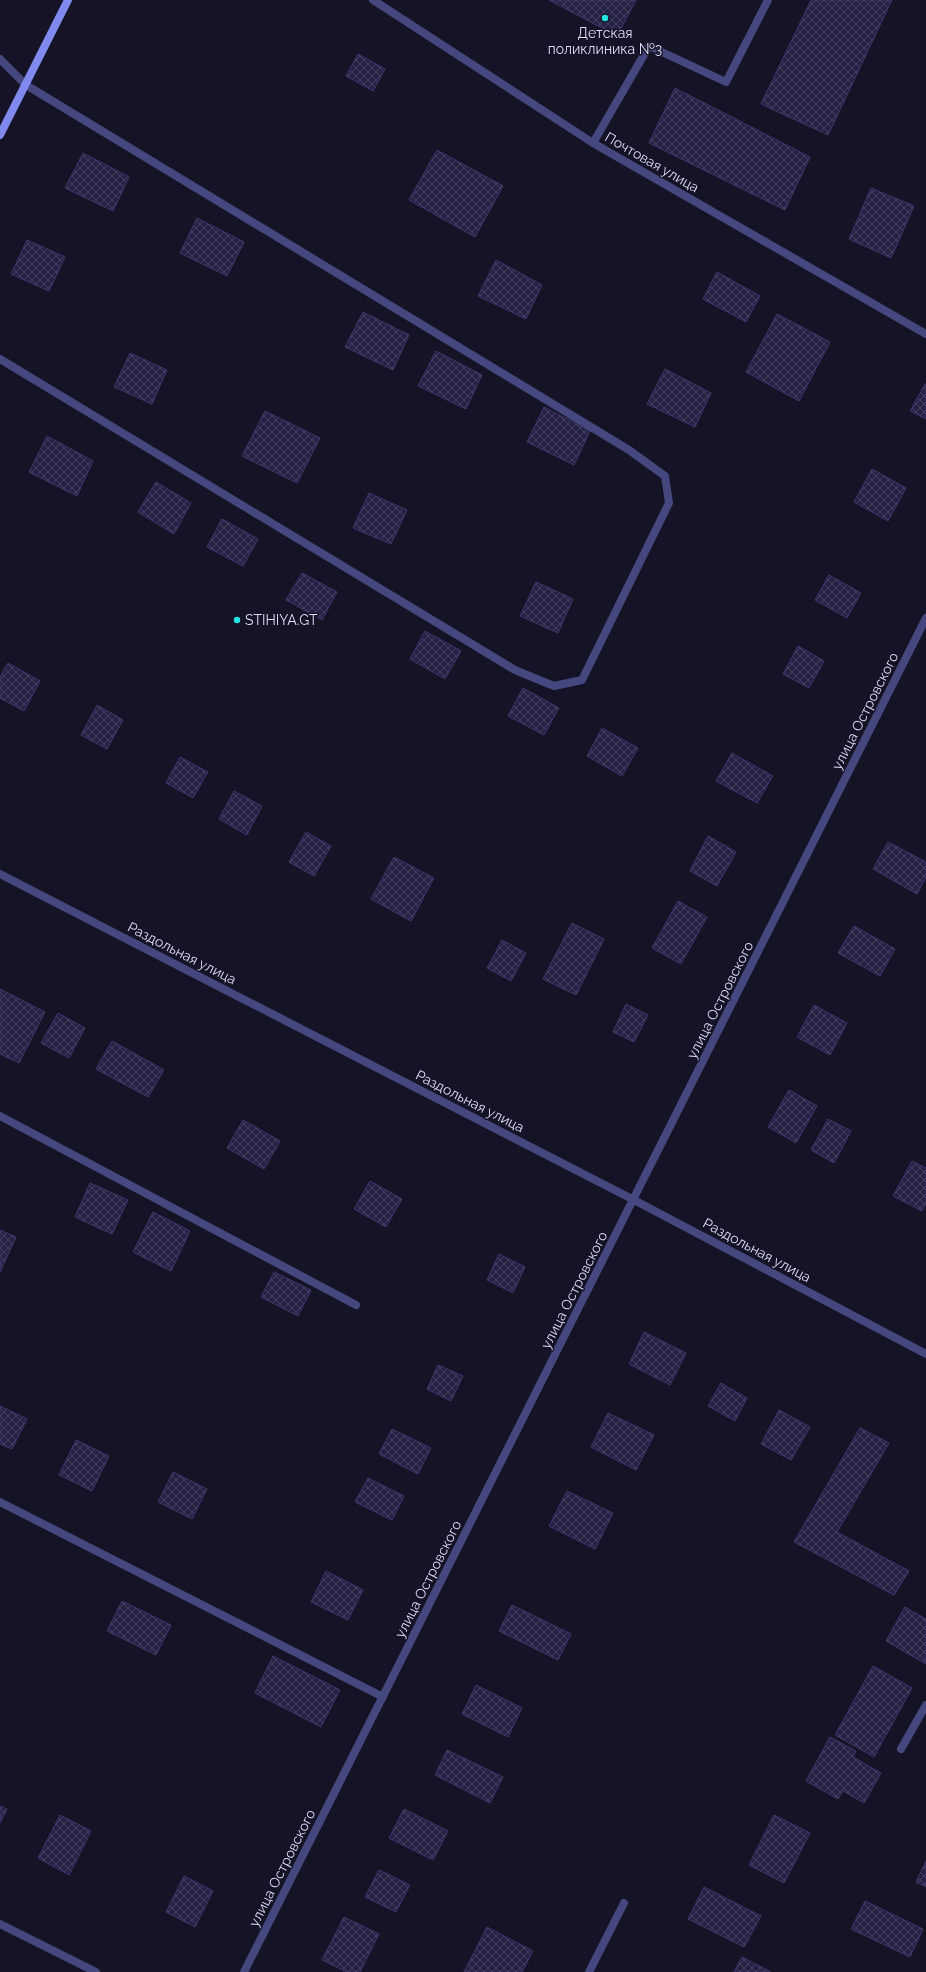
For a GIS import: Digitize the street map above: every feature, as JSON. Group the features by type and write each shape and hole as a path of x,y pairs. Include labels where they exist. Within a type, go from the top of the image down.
{"main road":[{"path":"0,135 68,0"}],"street":[{"name":"Почтовая улица","path":"373,0 593,143 926,334"},
{"path":"593,143 649,46 726,82 768,0"},
{"path":"0,59 26,85 629,450 665,476 669,503 582,680 554,686 515,670 0,359"},
{"name":"улица Островского","path":"244,1972 926,618"},
{"name":"Раздольная улица","path":"0,874 634,1200 926,1354"},
{"path":"0,1116 356,1306"},
{"path":"0,1502 383,1697"},
{"path":"901,1749 926,1705"},
{"path":"589,1972 624,1903"},
{"path":"0,1924 96,1972"}],"building":[{"name":"Детская поликлиника №3","path":"549,0 636,0 617,36"},
{"path":"811,0 892,0 828,135 761,104"},
{"path":"358,54 385,69 373,91 346,76"},
{"path":"675,88 810,157 785,210 649,143"},
{"path":"437,150 503,186 475,237 409,200"},
{"path":"83,153 129,177 113,211 65,188"},
{"path":"871,188 914,206 891,258 849,239"},
{"path":"197,218 244,242 227,276 180,253"},
{"path":"27,240 65,257 49,291 11,274"},
{"path":"496,260 542,285 526,319 478,296"},
{"path":"717,272 760,296 746,322 703,299"},
{"path":"363,312 409,335 393,370 345,347"},
{"path":"777,314 830,342 799,401 746,372"},
{"path":"436,351 482,375 466,409 418,386"},
{"path":"130,353 167,370 152,404 114,387"},
{"path":"665,369 711,393 695,427 647,404"},
{"path":"926,384 926,419 910,411"},
{"path":"544,407 590,431 574,465 527,442"},
{"path":"265,411 320,438 297,483 242,456"},
{"path":"47,436 93,461 77,496 29,472"},
{"path":"872,469 906,488 888,521 854,502"},
{"path":"156,482 191,503 174,534 138,512"},
{"path":"369,493 407,510 391,544 353,528"},
{"path":"222,519 258,539 243,566 207,547"},
{"path":"302,573 337,592 322,620 286,600"},
{"path":"829,575 861,593 847,618 815,600"},
{"path":"536,582 573,599 558,633 520,616"},
{"path":"425,631 461,651 445,679 410,659"},
{"path":"798,646 824,661 809,688 783,674"},
{"path":"8,663 40,681 24,711 0,698 0,677"},
{"path":"523,688 559,708 544,735 508,716"},
{"path":"97,705 123,720 107,749 81,735"},
{"path":"602,728 638,748 622,776 587,756"},
{"path":"732,753 773,776 757,803 716,781"},
{"path":"180,757 208,772 193,798 166,783"},
{"path":"234,791 262,806 247,835 219,819"},
{"path":"306,832 331,846 314,876 289,862"},
{"path":"708,836 736,852 717,886 690,871"},
{"path":"888,842 926,862 926,877 917,894 873,869"},
{"path":"394,857 434,878 411,921 371,899"},
{"path":"678,901 707,917 681,964 652,948"},
{"path":"572,923 604,939 576,995 543,979"},
{"path":"854,926 895,949 880,976 838,953"},
{"path":"502,940 526,953 511,981 487,968"},
{"path":"0,989 45,1012 19,1063 0,1054"},
{"path":"626,1004 648,1015 634,1042 613,1032"},
{"path":"814,1005 847,1023 830,1055 797,1037"},
{"path":"58,1013 85,1028 69,1058 41,1043"},
{"path":"112,1041 164,1070 148,1097 96,1069"},
{"path":"789,1090 817,1106 796,1143 768,1127"},
{"path":"828,1119 851,1131 834,1163 811,1150"},
{"path":"243,1120 280,1141 264,1169 227,1148"},
{"path":"912,1161 926,1168 926,1203 922,1211 893,1196"},
{"path":"370,1181 402,1199 386,1227 354,1209"},
{"path":"90,1183 128,1200 112,1234 75,1217"},
{"path":"153,1212 190,1231 171,1271 133,1252"},
{"path":"0,1230 16,1237 0,1272"},
{"path":"499,1254 525,1267 513,1293 487,1280"},
{"path":"274,1272 311,1290 298,1316 261,1297"},
{"path":"644,1332 686,1353 670,1385 629,1364"},
{"path":"438,1365 463,1376 451,1401 427,1389"},
{"path":"721,1383 747,1398 735,1421 708,1406"},
{"path":"0,1406 27,1419 12,1449 0,1444"},
{"path":"779,1410 810,1427 791,1460 761,1444"},
{"path":"608,1413 654,1435 636,1470 591,1447"},
{"path":"860,1428 889,1443 837,1532 909,1571 894,1595 794,1542"},
{"path":"392,1429 431,1448 418,1474 379,1454"},
{"path":"76,1440 109,1456 92,1491 59,1475"},
{"path":"173,1472 207,1489 192,1519 158,1502"},
{"path":"368,1478 404,1496 392,1520 355,1502"},
{"path":"567,1491 613,1513 595,1549 549,1526"},
{"path":"326,1571 363,1590 348,1620 311,1602"},
{"path":"122,1601 171,1625 156,1655 107,1631"},
{"path":"512,1605 571,1634 558,1660 499,1631"},
{"path":"905,1607 926,1619 926,1664 886,1641"},
{"path":"273,1656 340,1690 321,1727 255,1693"},
{"path":"873,1666 912,1688 874,1757 835,1735"},
{"path":"476,1685 522,1708 508,1737 462,1714"},
{"path":"830,1737 856,1751 853,1757 881,1773 864,1803 843,1791 838,1799 806,1781"},
{"path":"447,1750 503,1777 490,1803 435,1775"},
{"path":"0,1806 7,1809 0,1823"},
{"path":"404,1809 448,1831 433,1860 389,1838"},
{"path":"60,1815 91,1831 69,1875 38,1858"},
{"path":"774,1815 810,1833 784,1883 749,1865"},
{"path":"926,1861 926,1887 916,1882"},
{"path":"379,1870 410,1885 396,1912 365,1897"},
{"path":"184,1876 213,1891 195,1927 166,1912"},
{"path":"704,1887 761,1916 744,1947 688,1919"},
{"path":"865,1901 923,1929 910,1957 851,1929"},
{"path":"344,1917 379,1934 360,1972 347,1972 322,1960"},
{"path":"487,1927 533,1951 522,1972 464,1972"},
{"path":"742,1957 771,1972 734,1972"}],"place":[{"name":"Детская поликлиника №3","path":"605,18"},
{"name":"STIHIYA.GT","path":"237,620"}]}
